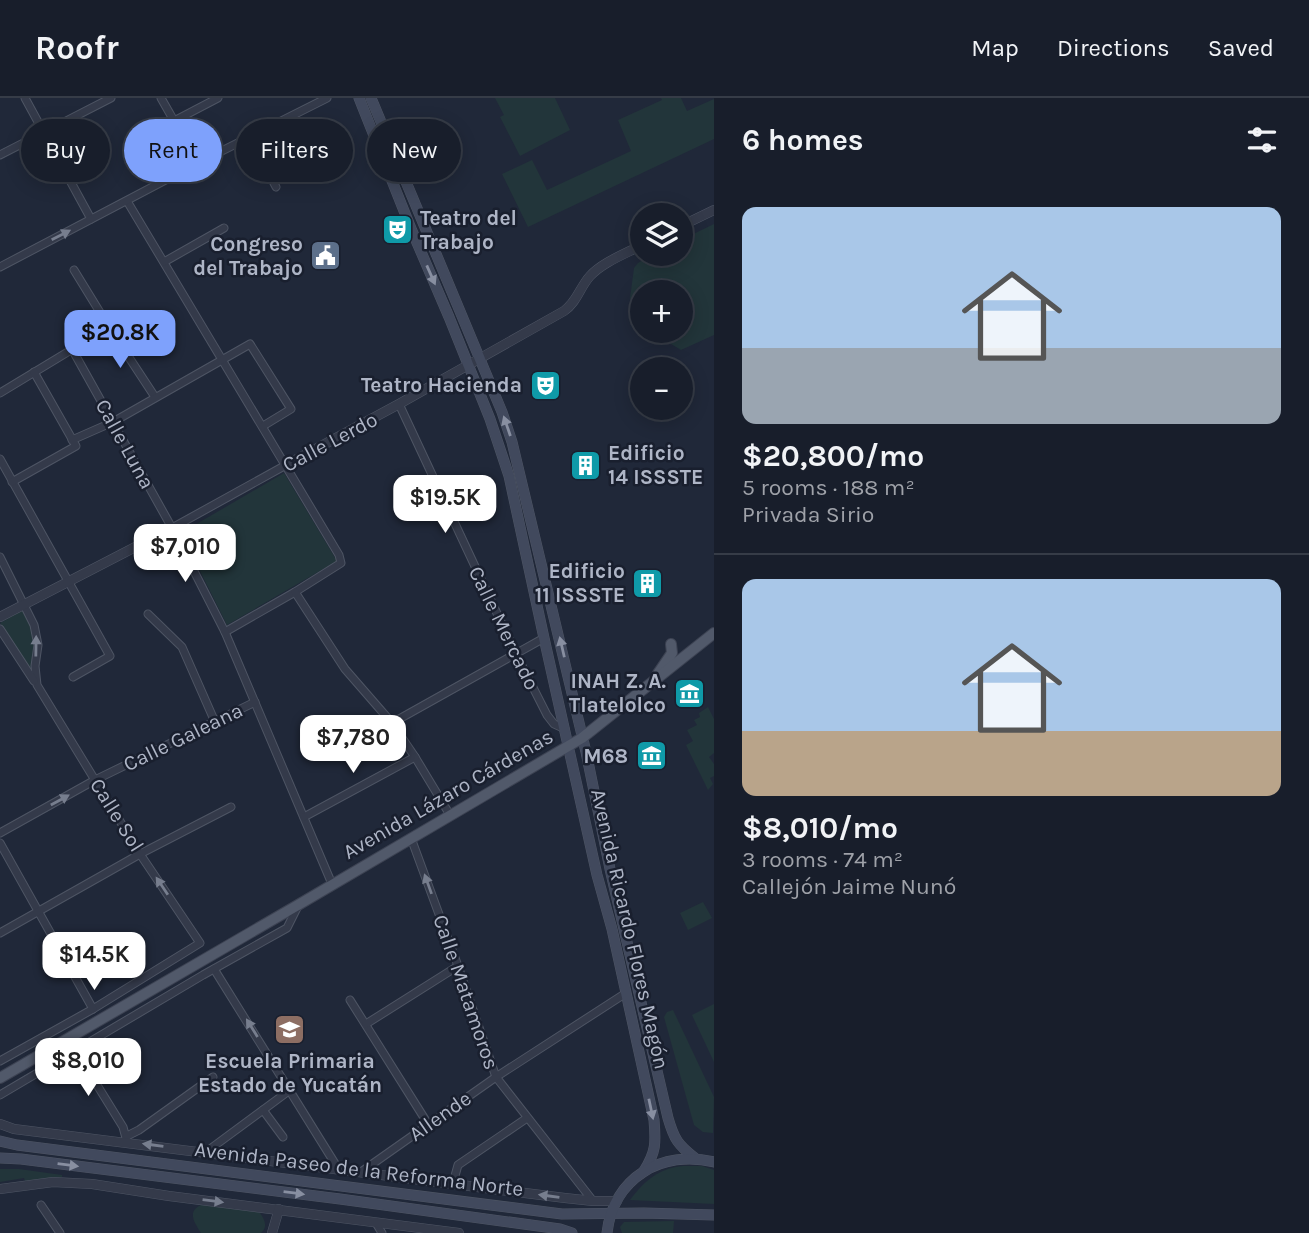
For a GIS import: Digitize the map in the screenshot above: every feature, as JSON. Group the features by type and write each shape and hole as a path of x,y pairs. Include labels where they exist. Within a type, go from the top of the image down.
{"main road":[{"name":"Avenida Ricardo Flores Magón","path":"359,98 469,365 509,476 654,1120 655,1149 644,1171"},
{"name":"Avenida Ricardo Flores Magón","path":"371,98 502,412 518,463 668,1118 672,1133 681,1147 695,1158"},
{"name":"Avenida Lázaro Cárdenas","path":"0,1078 582,738 714,633"},
{"path":"652,683 672,653 671,644"},
{"name":"Avenida Paseo de la Reforma Norte","path":"0,1141 562,1214 714,1215"},
{"name":"Avenida Paseo de la Reforma Norte","path":"0,1158 354,1200 560,1229 572,1233"},
{"path":"607,1233 617,1201 627,1186 644,1171 668,1160 695,1158 714,1162"}],"street":[{"path":"24,98 36,119"},
{"path":"70,119 111,98"},
{"path":"161,98 173,119"},
{"path":"178,119 218,98"},
{"path":"286,119 327,98"},
{"path":"0,155 21,144"},
{"path":"71,182 91,219"},
{"path":"0,267 162,182"},
{"path":"273,182 276,187"},
{"path":"127,201 339,555 341,564 225,632"},
{"path":"693,220 714,210"},
{"path":"164,262 224,228"},
{"name":"Calle Lerdo","path":"0,617 172,528 564,311 576,299 591,275 606,263 630,251"},
{"path":"75,270 155,397"},
{"path":"0,393 109,327"},
{"path":"12,482 74,443 250,344 291,409 262,426"},
{"name":"Calle Luna","path":"72,349 172,528 225,632 332,884"},
{"path":"34,372 74,443"},
{"name":"Calle Mercado","path":"399,404 547,715 554,724 565,730"},
{"path":"0,459 4,475 12,482 110,656 73,677"},
{"path":"0,557 37,635 37,685"},
{"path":"295,592 345,669 392,723 450,815"},
{"path":"148,614 181,647 215,722"},
{"name":"Calle Sol","path":"0,629 140,854 200,943 93,1009"},
{"path":"392,723 544,638"},
{"name":"Calle Galeana","path":"0,833 95,780 255,702"},
{"path":"304,817 415,757"},
{"path":"0,933 140,854 232,807"},
{"name":"Calle Matamoros","path":"411,838 496,1077 593,1201"},
{"path":"0,843 93,1009 0,1061"},
{"name":"Avenida Lázaro Cárdenas","path":"0,1095 287,928 298,905"},
{"path":"366,1024 458,966"},
{"path":"214,969 339,1170"},
{"name":"Allende","path":"361,1172 496,1077 626,993"},
{"path":"350,1000 428,1124"},
{"path":"76,1052 126,1139 213,1077"},
{"path":"206,1152 290,1090"},
{"path":"263,1110 283,1138"},
{"path":"453,1183 458,1165 527,1118"},
{"name":"Avenida Paseo de la Reforma Norte","path":"0,1124 14,1129 126,1139 339,1170 593,1201 617,1201"},
{"path":"0,1189 71,1182 459,1233"},
{"path":"41,1205 60,1233"},
{"path":"272,1233 279,1209"},
{"path":"376,1223 382,1233"}],"green space":[{"path":"495,98 555,98 570,130 520,156 500,117 504,115"},
{"path":"661,98 681,98 687,111 714,99 714,139 528,227 502,174 532,160 547,190 631,151 618,120 662,100"},
{"path":"714,224 714,335 681,350 670,343 693,343 693,280 632,280 636,266 693,266 693,234"},
{"path":"284,473 337,561 227,625 181,533"},
{"path":"25,609 35,638 34,659 30,671 0,623"},
{"path":"708,707 714,719 714,753 709,757 714,764 714,776 710,778 713,784 708,790 686,745 693,741 687,730 697,725 694,720"},
{"path":"703,902 712,918 688,930 680,913"},
{"path":"714,1004 714,1062 692,1015"},
{"path":"673,1010 714,1097 713,1133 703,1132 694,1125 664,1017 667,1012"},
{"path":"702,1166 714,1170 714,1204 630,1200 653,1177 667,1169"},
{"path":"0,1169 19,1169 62,1177 0,1182"},
{"path":"203,1204 255,1211 263,1218 264,1228 261,1233 201,1233 193,1213"},
{"path":"674,1221 673,1233 622,1233 620,1227 624,1222"}],"place":[{"name":"Teatro del Trabajo","path":"397,230"},
{"name":"Congreso del Trabajo","path":"326,256"},
{"name":"Teatro Hacienda","path":"545,385"},
{"name":"Edificio 14 ISSSTE","path":"585,465"},
{"name":"Edificio 11 ISSSTE","path":"648,583"},
{"name":"INAH Z. A. Tlatelolco","path":"689,693"},
{"name":"M68","path":"651,756"},
{"name":"Escuela Primaria Estado de Yucatán","path":"290,1029"}]}
